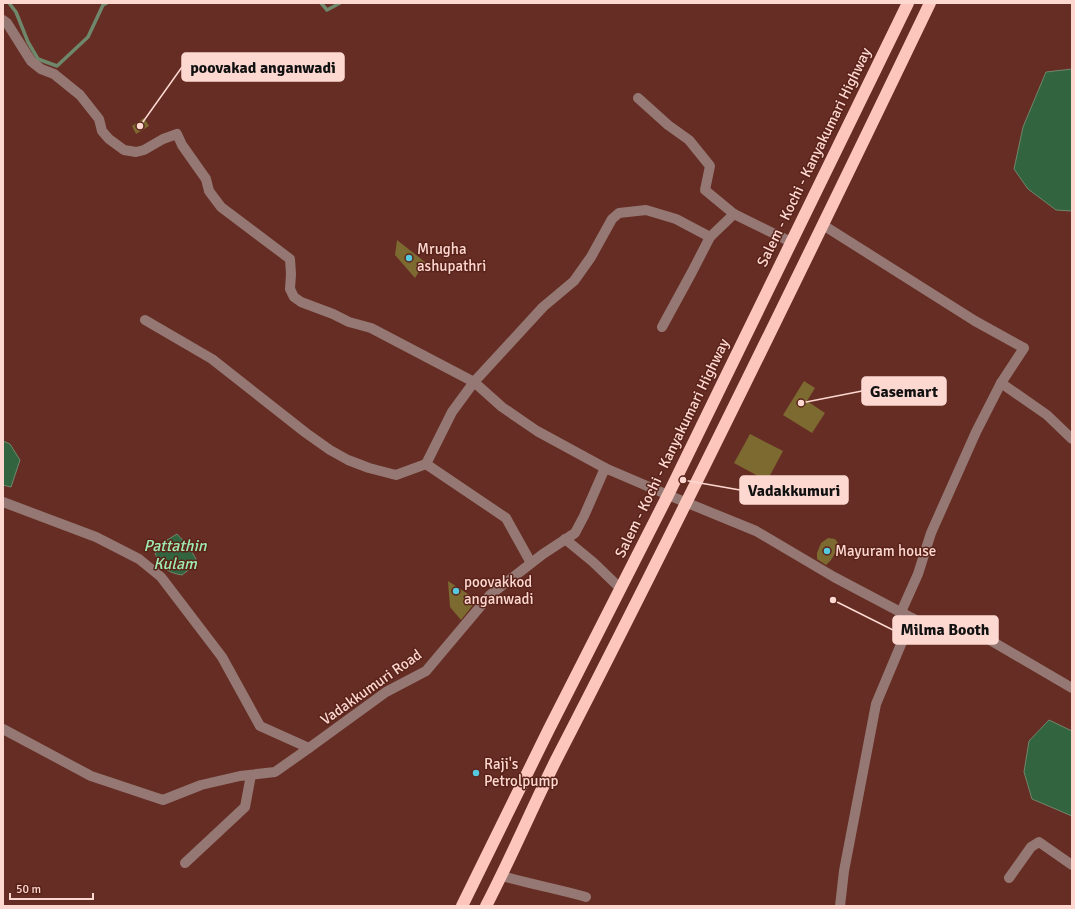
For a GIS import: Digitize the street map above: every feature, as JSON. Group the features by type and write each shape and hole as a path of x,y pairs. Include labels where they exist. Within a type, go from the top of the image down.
{"highway":[{"name":"Salem - Kochi - Kanyakumari Highway","path":"462,906 668,495 908,3"},
{"path":"486,906 502,876 552,770 687,502 930,3"}],"street":[{"path":"3,20 7,23 30,61 41,69 54,74 80,95 99,119 102,131 108,139 124,150 136,152 144,150 163,139 177,134 182,145 206,179 209,191 221,207 290,259 290,289 294,297 301,302 350,322 370,328 474,382 502,407 537,431 605,468 756,530 834,577 942,634 983,636 1072,688"},
{"path":"638,98 668,125 689,140 710,166 705,190 734,214 791,242"},
{"path":"145,320 212,359 330,450 348,460 369,468 396,475 426,464 452,412 474,382 543,307 574,281 591,257 612,219 619,213 646,210 676,219 710,237"},
{"path":"662,327 710,237 734,214"},
{"path":"823,225 975,320 1024,348 1001,382 976,432 931,533 918,574 901,612"},
{"path":"1001,382 1047,415 1072,439"},
{"path":"426,464 506,518 531,563"},
{"name":"Vadakkumuri Road","path":"3,729 91,776 163,800 201,785 274,772 386,692 426,671 490,595 531,563 575,533 605,468"},
{"path":"3,502 96,537 138,559 161,577 222,657 260,726 309,748"},
{"path":"565,539 593,562 621,589"},
{"path":"840,906 844,871 876,704 912,618"},
{"path":"185,863 245,808 251,775"},
{"path":"1009,878 1031,847 1039,842 1072,865"},
{"path":"502,876 542,887 551,887 586,897"}],"water":[{"path":"1072,69 1072,211 1056,210 1028,189 1014,169 1023,127 1046,72"},
{"path":"3,441 10,444 20,460 11,487 3,485"},
{"name":"Pattathin Kulam","path":"177,534 189,547 196,559 191,568 182,575 168,571 155,554 162,543"},
{"path":"1049,720 1072,731 1072,816 1032,799 1024,772 1029,741"}],"building":[{"path":"144,118 149,126 136,134 132,126"},
{"name":"Mrugha ashupathri","path":"397,240 425,262 415,278 395,255"},
{"path":"804,381 815,388 807,401 825,413 812,433 783,415"},
{"path":"750,434 783,451 767,481 734,463"},
{"name":"Mayuram house","path":"828,538 835,539 838,543 837,550 826,565 817,559 817,553 821,543"},
{"name":"poovakkod anganwadi","path":"448,581 477,600 461,620 450,607"}],"waterway":[{"path":"9,3 16,12 28,42 38,59 57,66 88,37 103,5 107,3"},
{"path":"321,3 327,10 340,3"}],"place":[{"name":"poovakad anganwadi","path":"140,126"},
{"name":"Mrugha ashupathri","path":"409,258"},
{"name":"Gasemart","path":"801,403"},
{"name":"Vadakkumuri","path":"683,480"},
{"name":"Mayuram house","path":"827,551"},
{"name":"poovakkod anganwadi","path":"456,591"},
{"name":"Milma Booth","path":"833,600"},
{"name":"Raji's Petrolpump","path":"476,773"}]}
